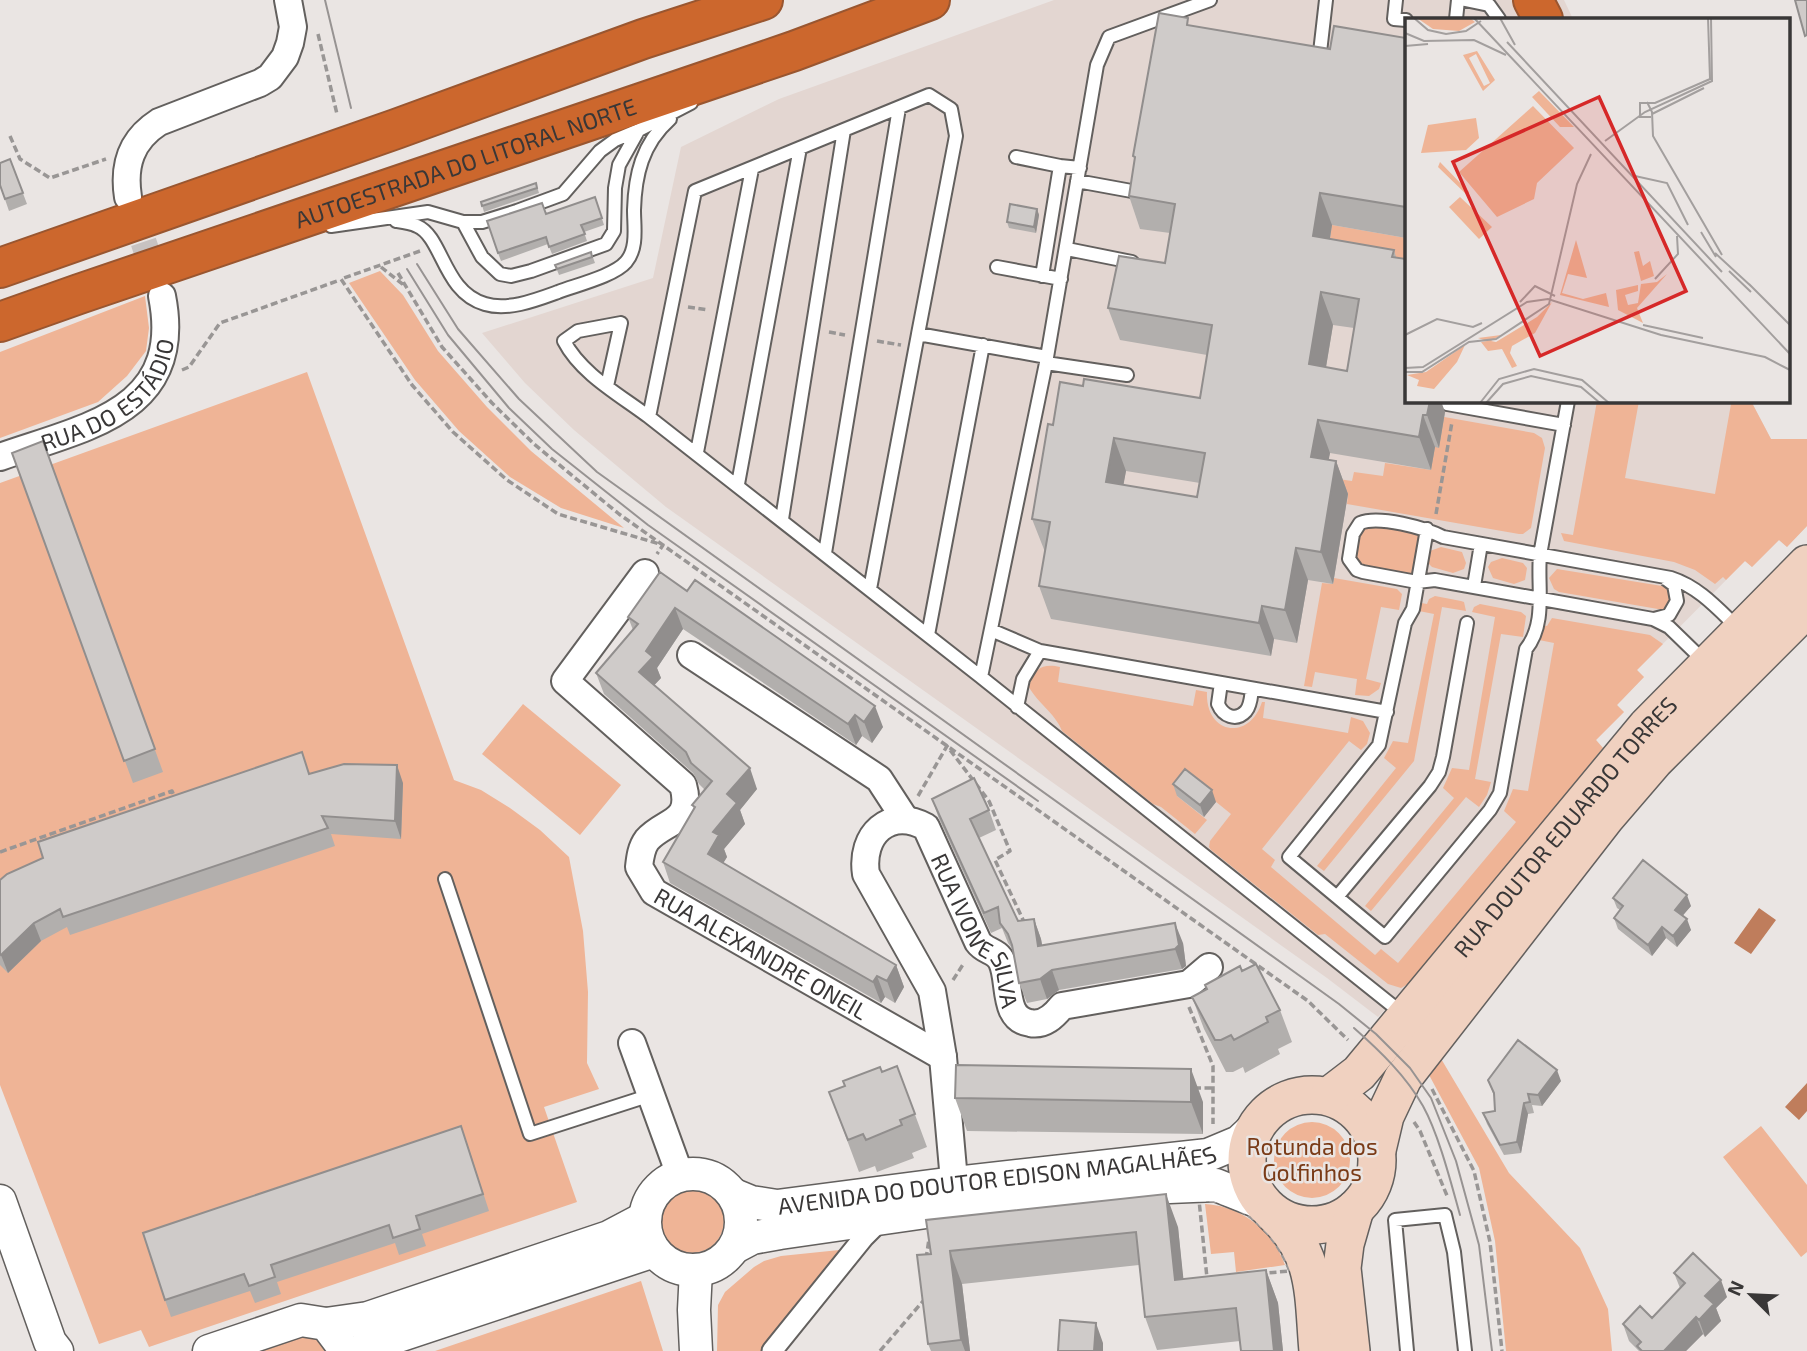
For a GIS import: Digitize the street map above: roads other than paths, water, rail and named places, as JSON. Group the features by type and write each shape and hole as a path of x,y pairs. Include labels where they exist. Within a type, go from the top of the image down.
{"highway":[{"path":"643,39 727,0"},
{"path":"0,268 384,134 643,39 763,0"},
{"name":"AUTOESTRADA DO LITORAL NORTE","path":"0,322 794,51 930,0"},
{"path":"1533,0 1542,18"}],"main road":[{"name":"RUA DOUTOR EDUARDO TORRES","path":"1329,1096 1359,1073 1647,726 1807,564"},
{"name":"RUA DOUTOR EDUARDO TORRES","path":"1377,1150 1385,1116 1403,1078 1606,817 1655,760 1807,608"},
{"name":"AVENIDA DO DOUTOR EDISON MAGALHÃES","path":"1329,1096 1307,1094 1286,1099 1268,1109 1254,1128 1247,1146 1246,1167 1251,1186 1268,1208 1293,1223 1315,1226 1337,1221 1355,1209"},
{"path":"1329,1096 1346,1103 1361,1116 1371,1131 1377,1150 1377,1171 1369,1192 1355,1209 1345,1244 1342,1268 1351,1351"},
{"path":"1268,1208 1290,1228 1311,1270 1318,1351"}],"street":[{"path":"128,197 126,168 132,151 146,130 159,122 260,83 277,70 290,43 293,27 288,0"},
{"name":"RUA DO ESTÁDIO","path":"0,457 108,418 131,402 151,381 165,351 166,323 162,296"},
{"name":"RUA ALEXANDRE ONEIL","path":"645,573 565,681 683,785 686,802 684,811 644,843 639,867 649,884 654,892 943,1057"},
{"path":"691,655 879,779 905,819 891,821 880,828 872,839 864,863 866,874 932,991 943,1057 955,1196"},
{"name":"RUA IVONE SILVA","path":"905,819 926,827 978,942 982,947 996,952 1003,962 1010,1007 1022,1021 1031,1024 1043,1023 1054,1016 1062,1006 1189,984 1209,967"},
{"path":"632,1043 680,1175 665,1182 648,1205 645,1218 647,1235 654,1251 668,1263 682,1269 696,1270 696,1351"},
{"name":"AVENIDA DO DOUTOR EDISON MAGALHÃES","path":"696,1270 712,1266 725,1258 735,1247 762,1237 889,1218 955,1196 1208,1155 1239,1142 1254,1128"},
{"name":"AVENIDA DO DOUTOR EDISON MAGALHÃES","path":"680,1175 697,1173 711,1176 723,1183 734,1195 751,1202 777,1206 1197,1184 1228,1188 1268,1208"},
{"path":"734,1195 742,1221 735,1247"},
{"path":"0,1201 50,1342 57,1351"},
{"path":"209,1351 302,1320 333,1337 346,1323 381,1314 609,1237 645,1218"},
{"name":"AVENIDA DO DOUTOR EDISON MAGALHÃES","path":"772,1351 864,1237 889,1218"},
{"path":"361,1351 654,1251"},
{"path":"0,1264 30,1351"}],"lane":[{"path":"981,677 1047,360 1097,65 1109,37 1210,0"},
{"path":"1319,61 1326,0"},
{"path":"1396,0 1394,19 1405,20"},
{"path":"1456,18 1458,0"},
{"path":"1465,0 1489,5 1498,18"},
{"path":"318,229 428,212 463,222 482,222 563,194 600,151 615,140 794,51"},
{"path":"649,416 695,191 929,95 951,109 956,136 870,589"},
{"path":"389,219 418,226 426,233 463,292 486,304 516,305 554,294 617,270 627,261 634,247 636,183 640,162 655,135 682,108"},
{"path":"825,553 899,108"},
{"path":"463,222 482,257 500,274 511,276 606,244 614,231 615,188 619,165 639,130"},
{"path":"782,519 844,130"},
{"path":"738,484 800,148"},
{"path":"1016,158 1060,166 1078,175 1137,192"},
{"path":"1042,276 1060,166"},
{"path":"697,452 752,169"},
{"path":"192,256 294,234"},
{"path":"1067,248 1140,264"},
{"path":"997,268 1061,279"},
{"path":"607,386 621,323 578,331 564,341 572,357 607,386 738,484 1404,1016"},
{"path":"918,334 1127,375"},
{"path":"928,635 983,345"},
{"path":"1427,529 1413,609 1405,623 1387,712 1376,751 1289,857 1385,937 1494,805 1501,787 1525,649 1534,639 1541,599 1538,576 1540,555 1568,402"},
{"path":"1452,403 1564,425"},
{"path":"1707,664 1669,627 1653,619 1474,586 1435,580 1417,582 1357,570 1349,559 1355,527 1366,520 1427,529 1443,537 1680,581 1695,589 1739,630"},
{"path":"1474,586 1481,544"},
{"path":"1653,619 1669,615 1677,601 1674,585 1661,576"},
{"path":"1337,897 1430,786 1438,772 1467,623"},
{"path":"991,630 1040,651 1387,712"},
{"path":"1017,707 1023,679 1040,651"},
{"path":"1221,683 1218,704 1225,714 1231,717 1237,717 1247,709 1252,689"},
{"path":"445,879 530,1134 651,1095"},
{"path":"1407,1351 1395,1220 1446,1215 1454,1252 1465,1351"}],"tunnel":[{"path":"131,205 158,285"}],"tram line":[{"path":"325,0 351,108"},
{"path":"417,264 458,329 519,399 597,472 1339,1004 1376,1034 1410,1068 1431,1098 1456,1161 1479,1245 1492,1351"},
{"path":"407,269 448,335 509,408 552,449 648,525 1038,801"},
{"path":"1354,1028 1392,1064 1423,1106 1449,1174 1460,1215"}],"park label":[{"name":"Rotunda dos Golfinhos","path":"1312,1159"}]}
